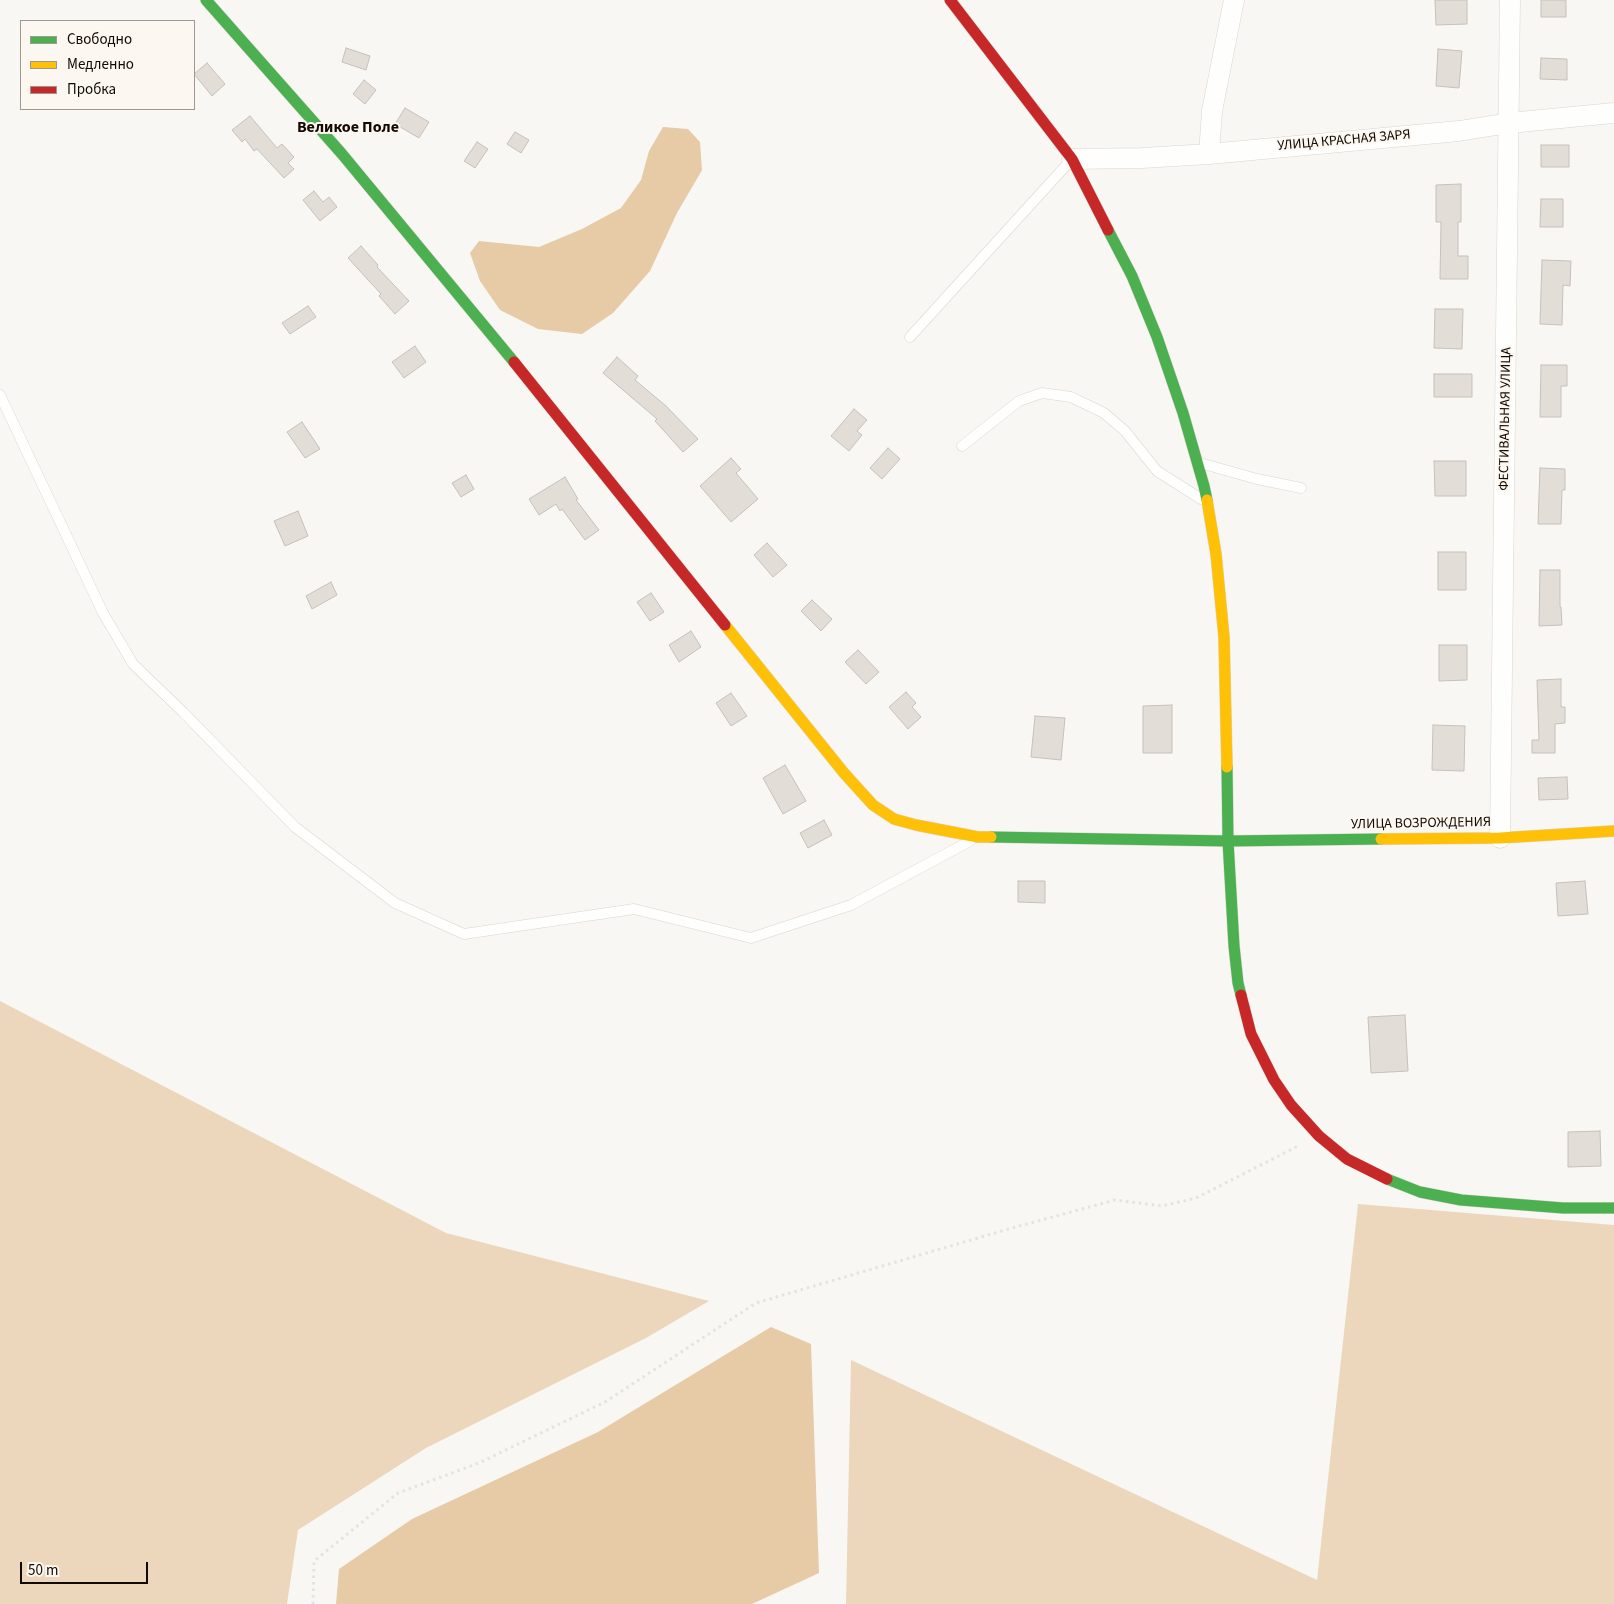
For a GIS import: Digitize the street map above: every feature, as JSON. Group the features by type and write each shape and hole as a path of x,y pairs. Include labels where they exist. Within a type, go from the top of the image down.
{"street":[{"name":"УЛИЦА ВОЗРОЖДЕНИЯ","path":"206,0 342,154 480,318 844,773 873,804 894,818 916,825 978,837 1228,841 1500,838 1614,830"},
{"path":"950,0 1072,159 1136,285 1157,337 1197,462 1207,503 1216,554 1224,637 1228,841 1238,983 1251,1034 1274,1080 1291,1105 1318,1136 1347,1159 1381,1178 1420,1192 1461,1200 1563,1208 1614,1208"},
{"path":"1209,154 1212,111 1234,0"},
{"name":"ФЕСТИВАЛЬНАЯ УЛИЦА","path":"1500,838 1510,0"},
{"name":"УЛИЦА КРАСНАЯ ЗАРЯ","path":"1072,159 1142,158 1209,154 1459,131 1509,123 1614,113"}],"lane":[{"path":"910,337 1072,159"},
{"path":"962,446 1019,400 1042,393 1071,397 1104,412 1125,431 1157,471 1207,503"},
{"path":"0,395 103,613 133,664 183,712 295,827 394,903 464,934 634,908 751,938 851,905 978,837"},
{"path":"1197,462 1257,479 1301,488"}],"path":[{"path":"313,1604 314,1561 398,1493 479,1463 605,1402 756,1303 1114,1200 1162,1206 1196,1198 1318,1136"}],"shaded area":[{"path":"663,127 688,129 700,142 702,170 677,213 650,271 613,313 582,334 538,329 500,310 480,281 470,253 479,241 539,247 582,229 621,208 641,180 649,151"},
{"path":"0,1001 446,1233 709,1301 646,1338 426,1448 298,1530 287,1604 0,1604"},
{"path":"1358,1204 1614,1225 1614,1604 846,1604 851,1360 1317,1580"},
{"path":"771,1327 811,1344 819,1573 752,1604 336,1604 339,1569 412,1519 598,1432"}],"building":[{"path":"1435,0 1467,0 1467,24 1436,25"},
{"path":"1541,0 1566,0 1566,17 1541,17"},
{"path":"346,48 370,56 366,70 342,62"},
{"path":"1438,49 1462,51 1459,88 1436,86"},
{"path":"1541,58 1567,59 1567,80 1540,79"},
{"path":"207,63 225,84 212,96 195,73"},
{"path":"364,80 376,90 365,104 353,94"},
{"path":"405,108 429,122 419,138 395,124"},
{"path":"250,116 277,148 282,144 294,157 288,163 294,169 284,178 257,149 254,151 245,139 242,142 232,130"},
{"path":"515,132 529,140 521,153 507,144"},
{"path":"477,142 488,149 475,168 464,161"},
{"path":"1541,145 1569,145 1569,167 1541,167"},
{"path":"1461,184 1461,222 1458,222 1458,256 1468,256 1468,279 1440,279 1441,222 1436,222 1436,185"},
{"path":"314,191 323,202 329,197 337,207 320,221 303,200"},
{"path":"1541,199 1563,199 1563,227 1540,227"},
{"path":"361,246 378,265 377,267 409,301 395,314 379,296 381,294 348,258"},
{"path":"1542,260 1571,261 1570,286 1563,285 1562,325 1540,324"},
{"path":"308,306 316,317 290,334 282,323"},
{"path":"1435,309 1463,309 1462,349 1434,348"},
{"path":"415,346 426,362 404,378 392,362"},
{"path":"617,357 638,376 635,380 666,406 698,439 683,452 655,421 657,419 603,373"},
{"path":"1541,365 1567,365 1567,386 1561,386 1561,417 1540,417"},
{"path":"1434,374 1472,374 1472,397 1434,397"},
{"path":"854,409 867,420 857,431 862,435 849,451 831,436"},
{"path":"302,422 320,449 305,458 287,432"},
{"path":"888,448 900,459 882,479 870,468"},
{"path":"731,458 741,469 736,473 758,499 731,522 700,486"},
{"path":"1434,461 1466,461 1466,496 1435,496"},
{"path":"1540,468 1565,469 1565,490 1562,490 1561,524 1538,524"},
{"path":"466,475 474,489 461,497 452,483"},
{"path":"565,477 578,499 576,500 599,530 585,540 562,509 560,511 556,504 539,515 529,499"},
{"path":"298,511 308,536 285,546 274,521"},
{"path":"767,543 787,565 773,577 754,555"},
{"path":"1438,552 1466,552 1466,590 1438,590"},
{"path":"1540,570 1560,570 1562,625 1539,626"},
{"path":"331,582 337,595 312,609 306,596"},
{"path":"651,593 664,612 650,621 637,602"},
{"path":"812,600 832,619 821,631 801,611"},
{"path":"691,631 701,647 679,662 669,645"},
{"path":"1439,645 1467,645 1467,680 1439,681"},
{"path":"858,650 879,672 866,684 845,662"},
{"path":"1561,679 1561,707 1565,707 1565,723 1555,724 1555,753 1532,753 1532,740 1539,740 1537,680"},
{"path":"906,692 916,703 912,707 921,717 908,729 889,707"},
{"path":"731,693 747,716 731,726 716,703"},
{"path":"1172,705 1172,753 1143,753 1143,706"},
{"path":"1035,716 1065,718 1061,760 1031,757"},
{"path":"1433,725 1465,726 1464,771 1432,770"},
{"path":"785,765 806,801 783,814 763,778"},
{"path":"1567,777 1568,799 1539,800 1538,778"},
{"path":"824,820 832,835 808,848 800,833"},
{"path":"1018,881 1045,881 1045,903 1018,902"},
{"path":"1585,881 1588,914 1558,916 1556,883"},
{"path":"1405,1015 1408,1071 1371,1073 1368,1017"},
{"path":"1600,1131 1601,1166 1568,1167 1568,1132"}],"traffic: fast":[{"path":"206,0 342,154 514,362"},
{"path":"1108,230 1132,276 1157,337 1183,413 1207,500"},
{"path":"1227,767 1228,841 1234,946 1241,995"},
{"path":"991,837 1228,841 1381,839"},
{"path":"1387,1179 1420,1192 1461,1200 1563,1208 1614,1208"}],"traffic: slow":[{"path":"1207,500 1216,554 1224,637 1227,767"},
{"path":"725,625 844,773 873,805 894,819 916,825 978,837 991,837"},
{"path":"1381,839 1500,838 1614,831"}],"traffic: jam":[{"path":"950,0 1072,159 1108,230"},
{"path":"514,362 725,625"},
{"path":"1241,995 1251,1034 1274,1080 1291,1105 1319,1136 1347,1159 1387,1179"}],"district":[{"name":"Великое Поле","path":"348,128"}]}
